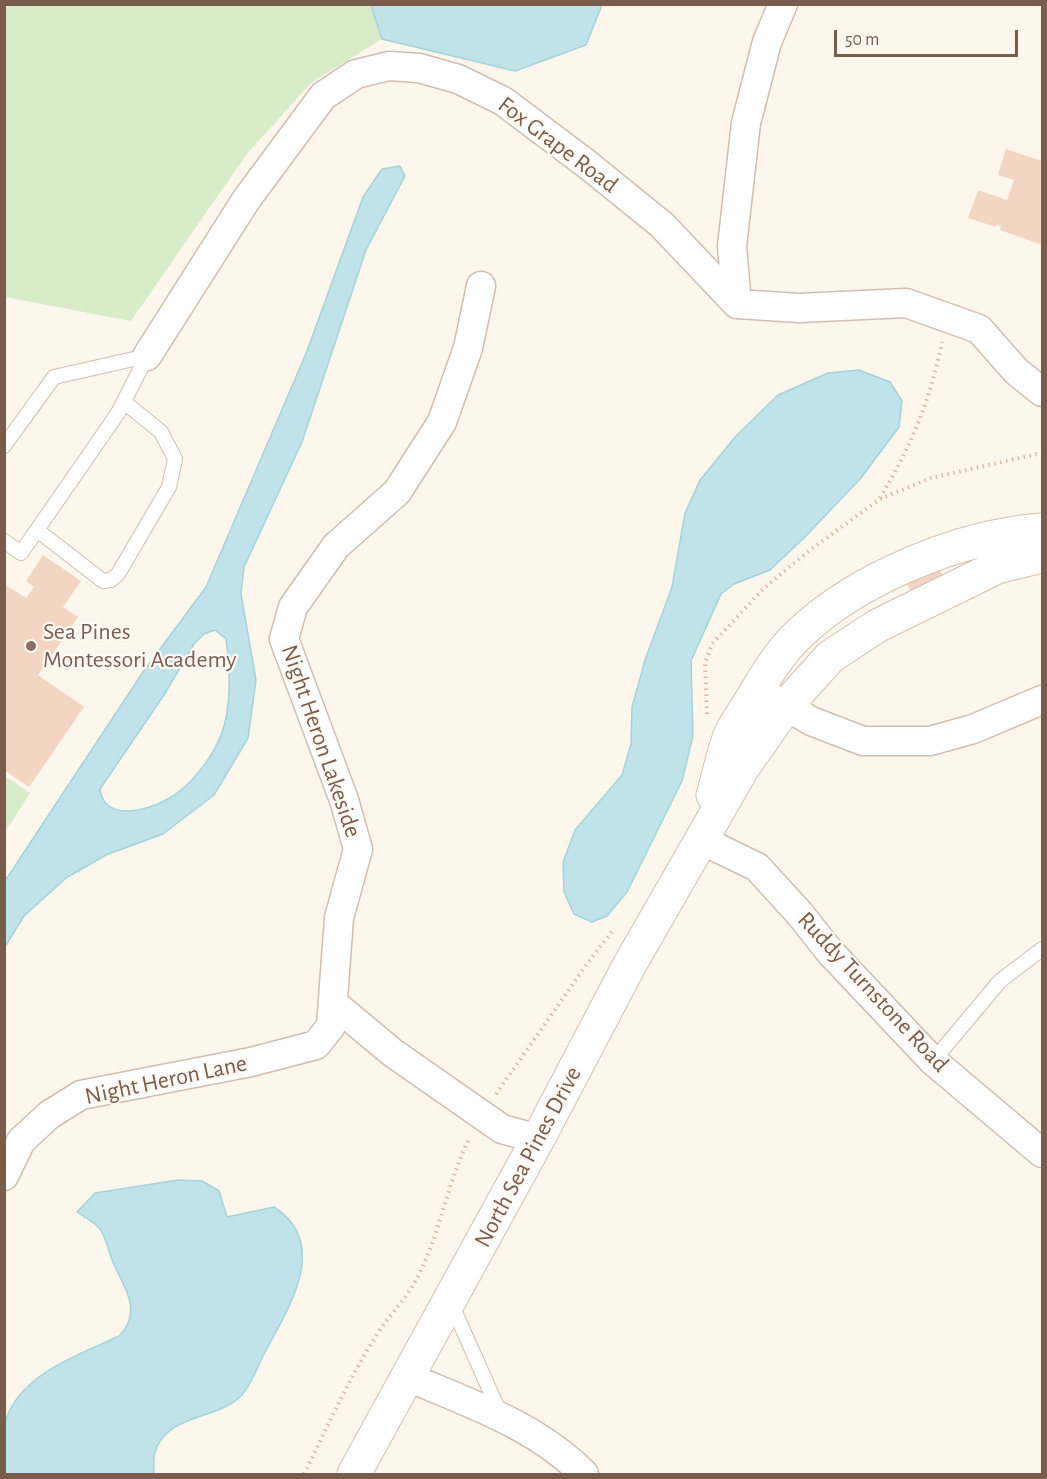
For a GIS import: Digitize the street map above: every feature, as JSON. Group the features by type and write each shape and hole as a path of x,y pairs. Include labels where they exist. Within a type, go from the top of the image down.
{"street":[{"path":"783,4 767,42 746,123 732,246 736,304 799,308 906,303 980,329 1016,371 1042,392"},
{"name":"Fox Grape Road","path":"147,356 246,200 323,96 356,74 389,66 419,68 458,79 503,101 588,165 662,225 736,304"},
{"name":"Night Heron Lakeside","path":"333,1003 339,918 358,849 344,800 284,639 293,607 336,546 398,492 442,422 468,348 482,286"},
{"name":"North Sea Pines Drive","path":"701,840 731,733 770,670 797,636 835,605 890,574 971,542 1012,532 1042,530"},
{"name":"North Sea Pines Drive","path":"354,1474 538,1139 630,964 742,769 786,706 830,657 877,626 997,567 1042,556"},
{"path":"758,689 811,721 863,741 930,741 973,729 1042,700"},
{"name":"Ruddy Turnstone Road","path":"701,840 757,867 800,914 830,952 933,1061 1042,1153"},
{"path":"333,1003 393,1053 502,1129 538,1139"},
{"name":"Night Heron Lane","path":"4,1176 21,1141 49,1114 81,1095 251,1062 316,1045 331,1026 333,1003"},
{"path":"408,1377 502,1417 545,1440 584,1474"}],"lane":[{"path":"4,541 21,553 124,402 147,356"},
{"path":"4,446 54,377 147,356"},
{"path":"37,530 103,581 111,580 118,574 169,487 175,459 161,432 124,402"},
{"path":"933,1061 1000,981 1042,949"},
{"path":"450,1301 502,1417"}],"path":[{"path":"880,499 910,447 932,391 948,318"},
{"path":"707,716 705,663 712,644 763,589 810,550 880,499 931,478 1042,453"},
{"path":"304,1474 358,1366 378,1332 407,1298 421,1271 444,1213 459,1160 482,1115 587,964 620,923"}],"green space":[{"path":"4,5 371,5 382,39 311,83 246,155 131,321 5,297"},
{"path":"5,776 30,793 5,832"}],"water":[{"path":"371,4 602,5 586,45 515,71 382,39"},
{"path":"400,166 405,176 366,250 302,442 244,567 241,594 256,680 248,738 214,795 163,834 106,855 66,878 24,916 5,947 5,881 143,672 206,587 307,351 363,197 382,169","holes":["215,630 226,639 229,675 227,713 221,735 206,762 192,780 168,799 138,810 118,810 109,806 103,799 100,789 164,695 194,644 204,634"]},
{"path":"859,370 890,382 902,401 899,427 861,478 770,570 734,584 721,594 691,661 693,736 682,781 627,892 607,916 592,922 574,914 564,892 563,862 575,830 622,775 631,744 632,707 645,660 672,587 685,513 700,480 736,436 778,395 828,373"},
{"path":"178,1180 202,1181 219,1191 227,1217 274,1207 291,1222 300,1239 303,1257 300,1276 293,1296 248,1387 231,1404 181,1424 170,1431 161,1440 155,1452 154,1474 5,1474 4,1425 14,1403 25,1389 54,1367 119,1336 130,1317 129,1298 102,1232 95,1224 77,1212 95,1193"}],"building":[{"path":"1006,149 1042,161 1042,245 1000,230 1001,226 996,225 996,227 968,218 978,190 1007,200 1014,180 998,175"},
{"name":"Sea Pines Montessori Academy","path":"43,555 81,581 63,607 78,617 38,675 84,707 29,787 4,770 4,584 26,598 34,587 26,581"},
{"path":"936,560 945,581 913,596 903,575"}],"place":[{"name":"Sea Pines Montessori Academy","path":"31,646"}]}
